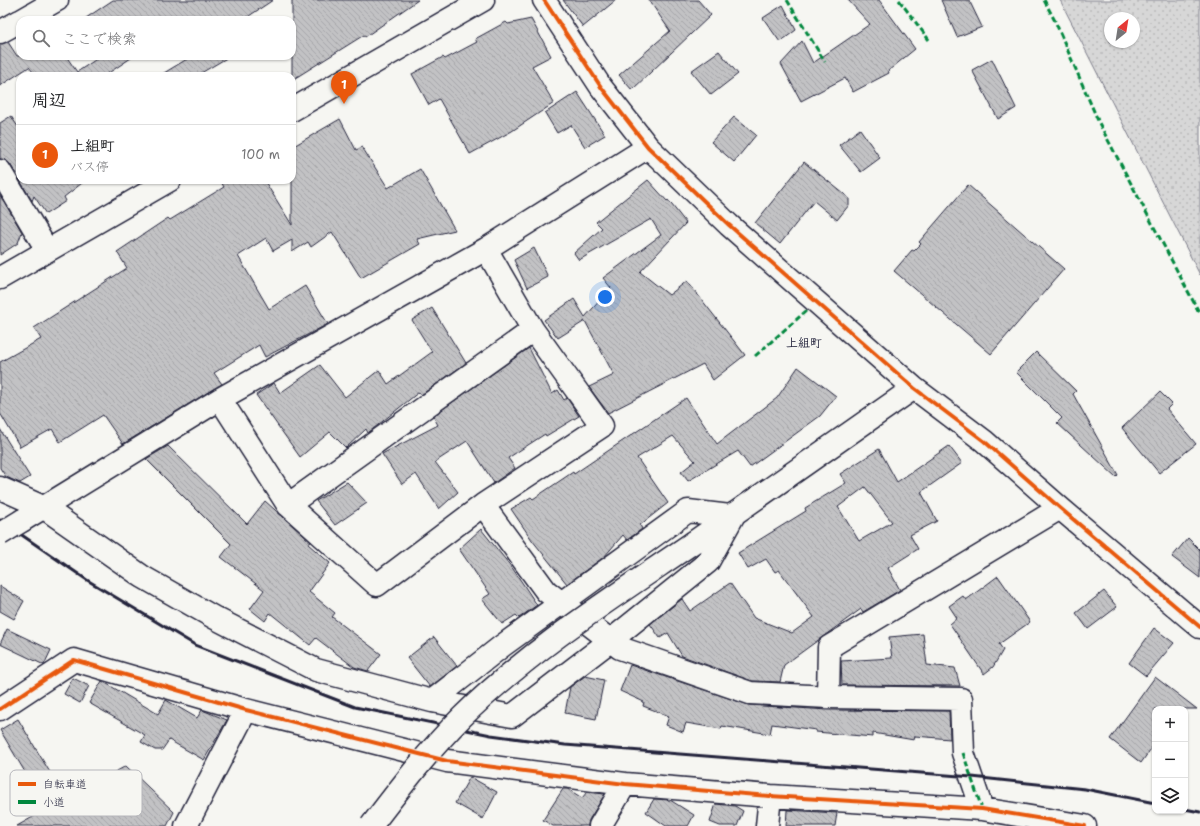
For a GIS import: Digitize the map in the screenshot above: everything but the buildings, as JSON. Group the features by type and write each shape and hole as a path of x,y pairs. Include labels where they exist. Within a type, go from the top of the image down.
{"street":[{"path":"30,16 57,0"},
{"path":"296,108 483,0"},
{"path":"544,0 601,87 648,147 729,225 914,388 984,441 1200,627"},
{"path":"0,32 16,24"},
{"path":"0,534 220,399 486,249 648,147"},
{"path":"0,171 47,250"},
{"path":"0,278 163,184"},
{"path":"220,399 288,505 377,585 483,505 602,426 533,330 486,249"},
{"path":"288,505 533,330"},
{"path":"371,826 412,772 463,717 533,656 914,388"},
{"path":"0,488 43,507 143,577 215,618 316,670 432,701 512,716 610,641 708,562 733,515"},
{"path":"483,505 546,591 620,648 750,693 828,697 961,699 963,753 982,808"},
{"path":"828,697 830,647 1060,508"},
{"path":"432,701 502,646 562,604 688,511 733,515"},
{"path":"0,709 74,660 246,710 447,761 625,784 770,796 982,808 1086,826"},
{"path":"186,826 246,710"},
{"path":"600,826 625,784"},
{"path":"767,826 770,796"}],"shaded area":[{"path":"1060,0 1200,0 1200,275"}],"railway":[{"path":"0,520 87,580 195,645 355,707 491,735 565,745 972,777 1085,789 1152,802"},
{"path":"1188,810 1200,812"}],"marked path":[{"path":"787,0 825,62"},
{"path":"899,0 929,40"},
{"path":"1044,0 1055,21 1099,123 1200,314"},
{"path":"755,356 806,311"},
{"path":"963,753 982,809"}],"cycle path":[{"path":"544,0 601,87 648,147 729,225 914,388 984,441 1200,627"},
{"path":"0,709 74,660 246,710 447,761 625,784 770,796 982,809 1085,826"}],"place":[{"name":"上組町","path":"344,104"}],"district":[{"name":"上組町","path":"804,343"}]}
